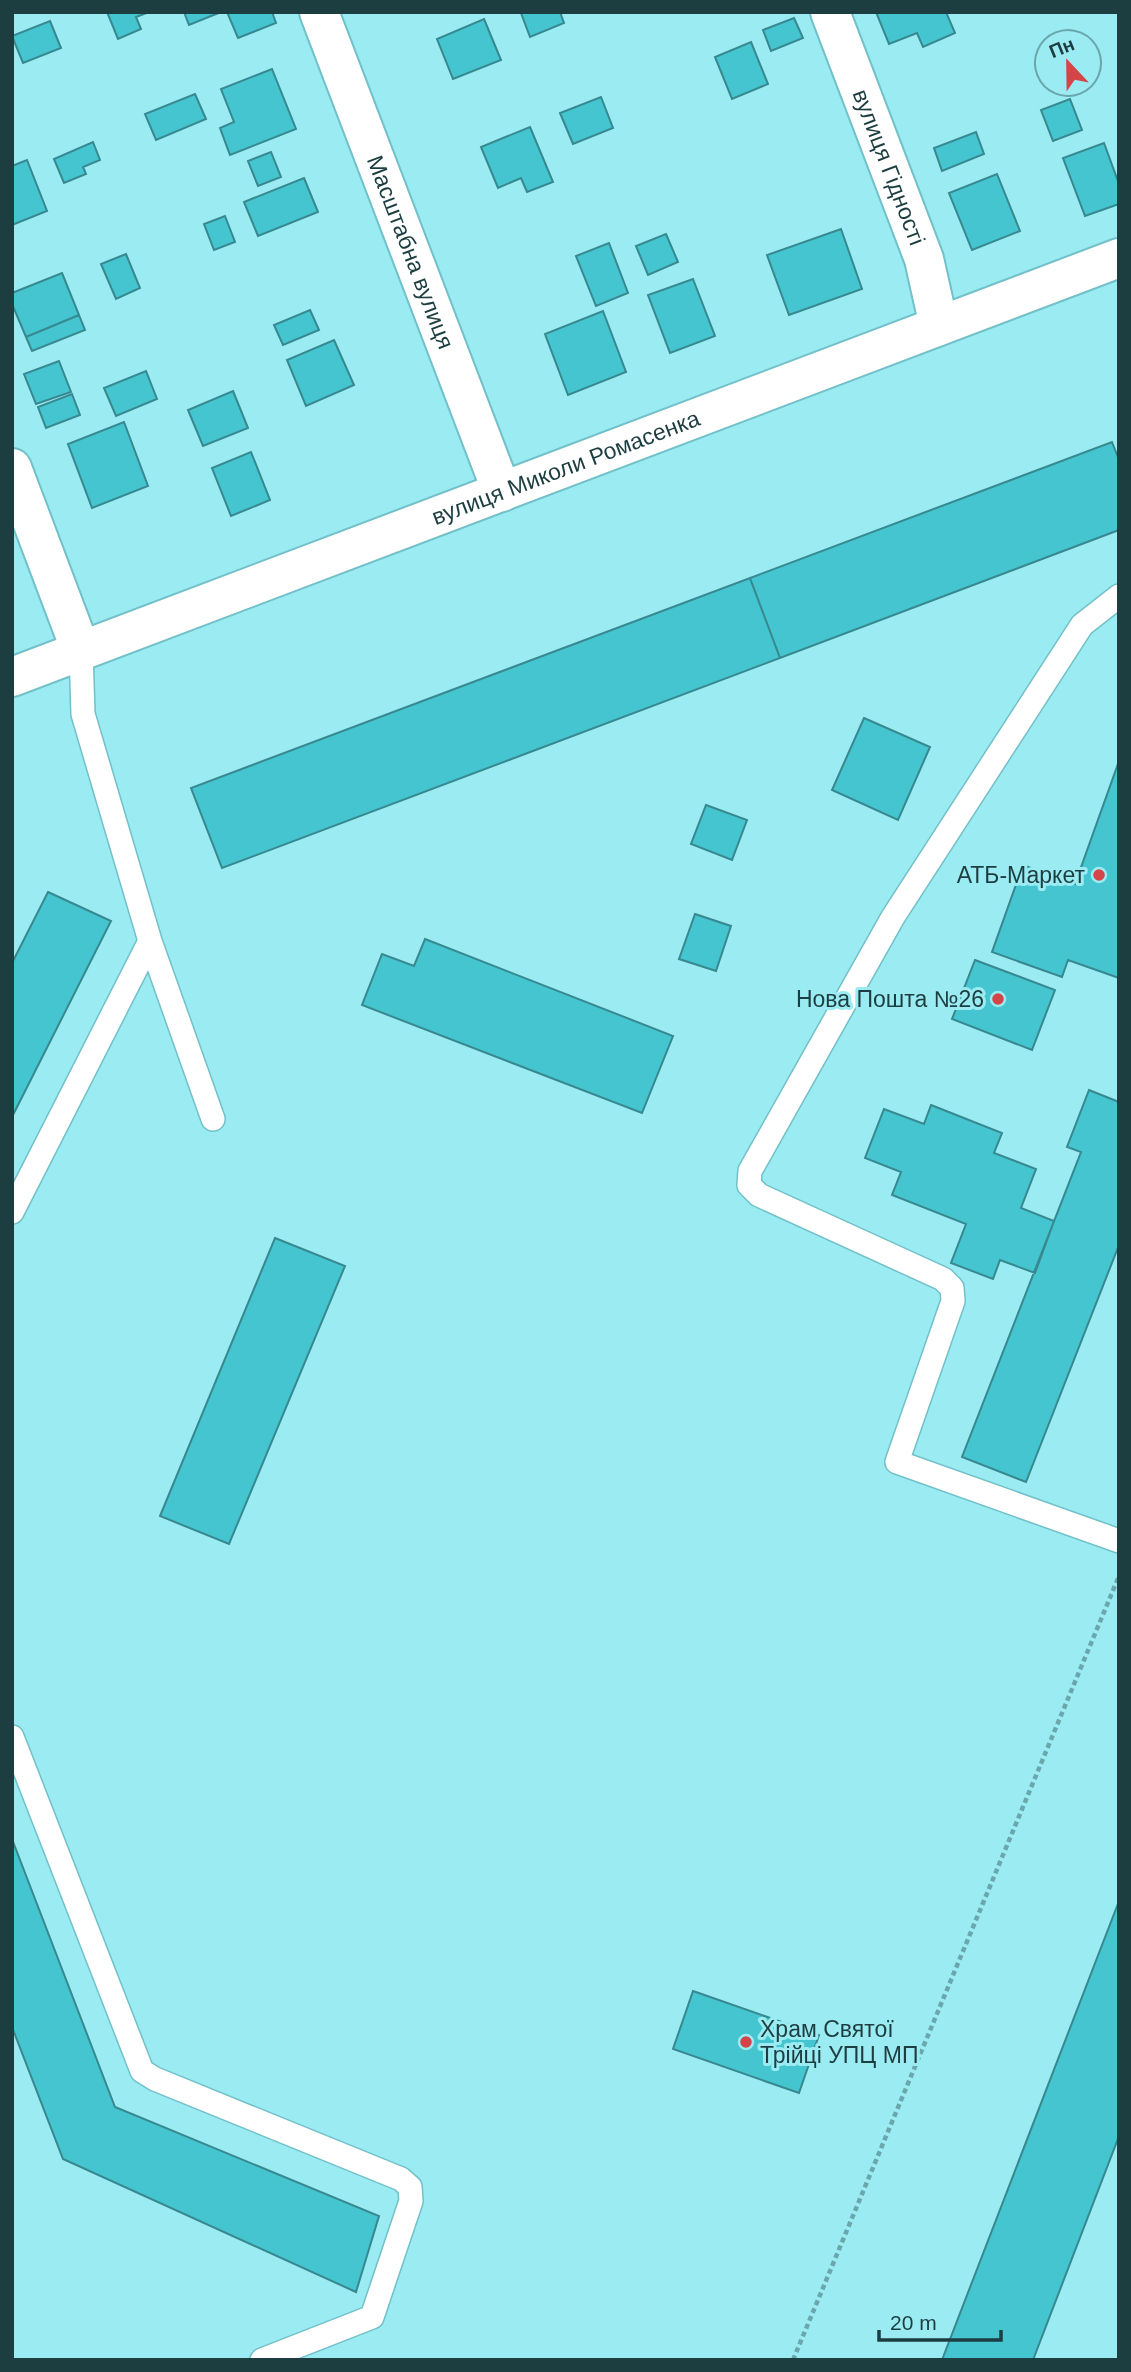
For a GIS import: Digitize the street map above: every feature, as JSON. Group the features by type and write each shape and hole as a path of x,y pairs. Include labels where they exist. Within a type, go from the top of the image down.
{"street":[{"name":"Масштабна вулиця","path":"319,12 502,492"},
{"name":"вулиця Гідності","path":"830,12 924,259 939,326"},
{"name":"вулиця Миколи Ромасенка","path":"12,677 1119,258"},
{"path":"12,468 81,651"}],"lane":[{"path":"1119,596 1082,625 893,917 750,1171 750,1185 759,1195 943,1279 952,1288 953,1301 897,1462 1119,1541"},
{"path":"81,651 83,715 150,941 213,1119"},
{"path":"12,1212 150,941"},
{"path":"12,1737 142,2071 155,2079 401,2179 410,2187 411,2201 372,2317 262,2360"}],"path":[{"path":"793,2360 1119,1576"}],"building":[{"path":"107,12 149,12 136,17 141,29 118,39"},
{"path":"184,12 221,12 189,25"},
{"path":"227,12 272,12 276,23 238,38"},
{"path":"560,12 564,23 530,37 521,13"},
{"path":"876,12 946,12 955,33 923,47 917,33 889,44"},
{"path":"794,18 803,38 771,51 763,30"},
{"path":"484,19 501,60 453,79 437,39"},
{"path":"50,21 61,48 23,63 12,36"},
{"path":"751,42 768,84 732,99 715,57"},
{"path":"272,69 296,129 230,155 220,128 234,122 221,89"},
{"path":"195,94 206,119 156,140 145,114"},
{"path":"601,97 613,128 573,144 560,113"},
{"path":"1070,99 1082,130 1053,141 1041,110"},
{"path":"530,127 553,182 527,192 521,178 498,188 481,147"},
{"path":"976,132 984,154 942,171 934,148"},
{"path":"93,142 100,160 83,167 86,174 64,183 54,159"},
{"path":"1104,143 1119,184 1119,204 1085,216 1063,158"},
{"path":"271,152 281,177 258,186 248,161"},
{"path":"27,160 47,211 12,225 12,166"},
{"path":"997,174 1020,231 972,250 949,193"},
{"path":"304,178 318,212 258,236 244,202"},
{"path":"225,216 235,242 214,250 204,224"},
{"path":"841,229 862,289 789,315 767,255"},
{"path":"666,234 678,262 648,275 636,246"},
{"path":"609,243 628,293 596,306 576,256"},
{"path":"126,254 140,288 116,299 101,264"},
{"path":"62,273 79,315 26,337 12,304 12,293"},
{"path":"693,279 715,336 670,353 648,295"},
{"path":"310,310 319,330 283,345 274,325"},
{"path":"603,311 626,372 568,395 545,334"},
{"path":"79,315 85,330 32,351 26,337"},
{"path":"334,340 354,385 306,406 287,360"},
{"path":"59,361 71,392 36,404 24,374"},
{"path":"146,371 157,399 116,416 104,388"},
{"path":"233,391 248,428 203,446 188,410"},
{"path":"72,394 80,415 46,428 38,407"},
{"path":"124,422 148,486 92,508 68,444"},
{"path":"1112,442 1119,460 1119,530 780,658 750,578"},
{"path":"251,452 270,500 231,516 212,468"},
{"path":"750,578 780,658 222,868 191,788"},
{"path":"864,718 930,747 898,820 832,790"},
{"name":"АТБ-Маркет","path":"1119,761 1119,978 1068,960 1062,977 992,952 1023,865 1075,884"},
{"path":"706,805 747,820 732,860 691,844"},
{"path":"48,892 111,921 12,1117 12,963"},
{"path":"695,914 731,926 716,971 679,959"},
{"path":"425,939 673,1036 642,1113 362,1005 382,954 414,966"},
{"path":"975,960 1055,990 1032,1050 952,1019"},
{"path":"1089,1090 1119,1102 1119,1245 1026,1482 962,1457 1081,1152 1067,1147"},
{"path":"931,1105 1002,1133 994,1153 1036,1169 1021,1208 1054,1221 1035,1273 1000,1260 993,1279 951,1263 966,1224 892,1195 901,1172 865,1158 884,1109 924,1124"},
{"path":"275,1238 345,1266 229,1544 160,1516"},
{"path":"12,1839 115,2107 379,2216 356,2292 63,2159 12,2027"},
{"path":"1119,1901 1119,2136 1033,2360 942,2360"},
{"name":"Храм Святої Трійці УПЦ МП","path":"693,1991 819,2035 799,2093 673,2049"}],"place":[{"name":"АТБ-Маркет","path":"1099,875"},
{"name":"Нова Пошта №26","path":"998,999"},
{"name":"Храм Святої Трійці УПЦ МП","path":"746,2042"}]}
